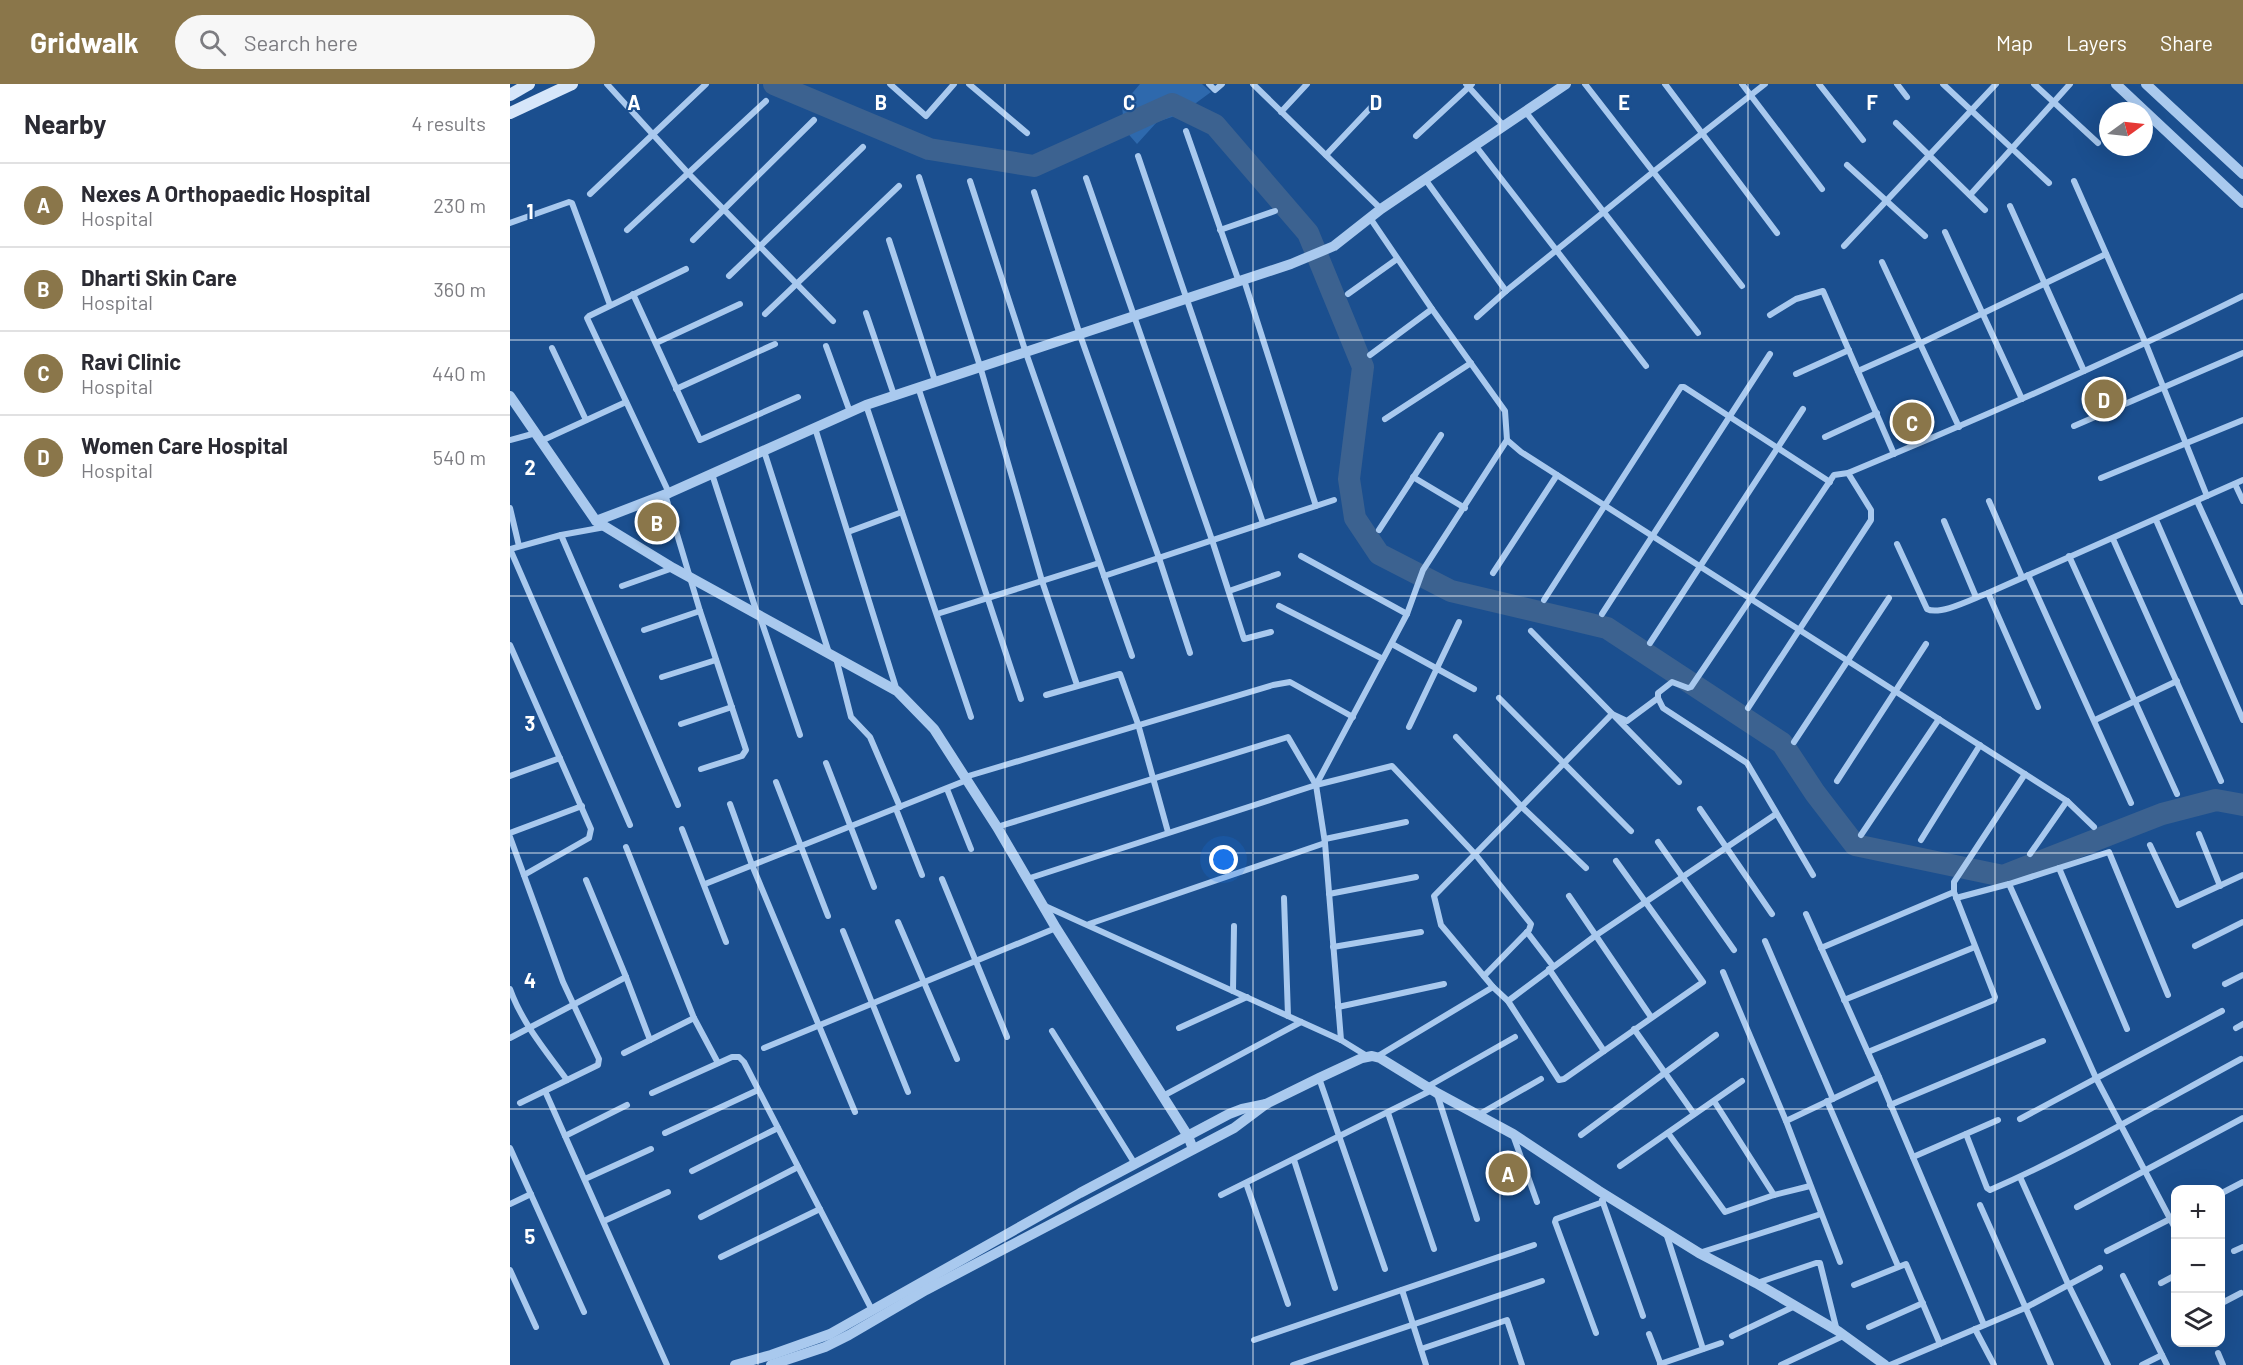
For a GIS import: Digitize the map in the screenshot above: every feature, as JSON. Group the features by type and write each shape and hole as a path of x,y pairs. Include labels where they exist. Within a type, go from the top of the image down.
{"main road":[{"path":"510,95 529,84"},
{"path":"510,113 572,84"}],"street":[{"path":"607,84 652,136 833,321"},
{"path":"590,194 706,84"},
{"path":"890,84 926,116 954,84"},
{"path":"969,84 1027,133"},
{"path":"1209,84 1215,90 1222,84"},
{"path":"1253,84 1381,208"},
{"path":"1281,112 1307,84"},
{"path":"630,825 510,549 601,524 866,405 1241,281 1334,246 1381,208 1566,84"},
{"path":"1585,84 1742,286"},
{"path":"1665,84 1777,233"},
{"path":"1742,84 1822,189"},
{"path":"1477,317 1653,172 1766,84"},
{"path":"1819,84 1863,140"},
{"path":"1897,84 1907,97"},
{"path":"1943,84 2049,183"},
{"path":"1844,246 1996,84"},
{"path":"2034,84 2098,143"},
{"path":"1970,195 2070,84"},
{"path":"2116,84 2243,203"},
{"path":"2146,84 2243,174"},
{"path":"1416,136 1469,85 1503,125"},
{"path":"627,230 766,100"},
{"path":"1326,155 1376,102"},
{"path":"1525,111 1698,333"},
{"path":"693,240 814,120"},
{"path":"1896,123 1985,210"},
{"path":"1186,130 1220,230 1241,281 1316,506"},
{"path":"1474,145 1646,366"},
{"path":"729,276 863,147"},
{"path":"1138,156 1263,523"},
{"path":"1847,165 1925,237"},
{"path":"919,177 980,366 1042,581 1077,685"},
{"path":"1086,178 1212,540 1244,640 1271,632"},
{"path":"1425,179 1506,291"},
{"path":"970,181 1026,353 1132,656"},
{"path":"2074,181 2146,344 2207,496"},
{"path":"765,314 899,186"},
{"path":"1034,192 1080,335 1190,653"},
{"path":"510,223 569,202 572,203 610,305"},
{"path":"2010,206 2084,371"},
{"path":"1220,230 1275,210"},
{"path":"1316,785 1392,644 1407,614 1424,570 1507,440 1505,411 1370,219"},
{"path":"1945,232 2022,399"},
{"path":"888,240 934,381"},
{"path":"1858,371 2106,254"},
{"path":"1348,294 1397,259"},
{"path":"1882,262 1959,427"},
{"path":"686,269 587,318 667,494 700,611 746,753 701,769"},
{"path":"1770,315 1796,299 1823,291 1894,454"},
{"path":"633,294 702,441 798,398"},
{"path":"1612,714 1627,721 1672,682 1691,687 1834,475 1848,473 1959,427 2146,344 2243,296"},
{"path":"656,343 740,304"},
{"path":"1370,356 1432,309"},
{"path":"866,313 894,395"},
{"path":"676,389 775,344"},
{"path":"826,346 850,412"},
{"path":"552,348 586,420"},
{"path":"1796,374 1849,350"},
{"path":"2074,426 2243,353"},
{"path":"1602,614 1770,354"},
{"path":"1384,419 1471,363"},
{"path":"918,387 1021,699"},
{"path":"1544,600 1678,388 1684,387 1830,482"},
{"path":"510,396 601,524 673,568 897,691 934,729 998,827 1041,904 1188,1136 1193,1149"},
{"path":"510,440 538,437 586,420 626,402"},
{"path":"866,405 971,717"},
{"path":"1650,643 1803,409"},
{"path":"1825,437 1877,413"},
{"path":"2102,478 2243,420"},
{"path":"815,428 897,691"},
{"path":"1379,530 1441,435"},
{"path":"1507,440 1521,452 2067,801 2094,827"},
{"path":"764,451 833,656 851,717 870,737 922,875"},
{"path":"1748,708 1871,520 1871,510 1848,473"},
{"path":"712,474 800,735"},
{"path":"1493,573 1557,475"},
{"path":"1413,477 1465,508"},
{"path":"1897,544 1928,610 1949,608 2113,539 2243,480"},
{"path":"2235,484 2243,501"},
{"path":"1104,576 1334,500"},
{"path":"1989,501 2095,720 2131,802"},
{"path":"2196,501 2243,602"},
{"path":"510,508 519,546"},
{"path":"848,532 902,512"},
{"path":"2156,520 2243,720"},
{"path":"1944,521 1976,597"},
{"path":"561,535 678,805"},
{"path":"2113,539 2221,781"},
{"path":"1301,556 1407,614"},
{"path":"2069,556 2177,794"},
{"path":"937,615 1099,562"},
{"path":"622,586 673,568"},
{"path":"1229,591 1278,574"},
{"path":"1988,593 2038,707"},
{"path":"1794,742 1888,598"},
{"path":"1279,606 1383,659"},
{"path":"644,630 700,611"},
{"path":"1409,728 1459,622"},
{"path":"1531,631 1679,783"},
{"path":"1392,644 1473,689"},
{"path":"1837,781 1926,644"},
{"path":"510,645 591,829 589,838 524,875"},
{"path":"662,677 716,660"},
{"path":"1046,695 1119,673 1138,724 1168,832"},
{"path":"2095,720 2176,681"},
{"path":"705,884 946,789 966,779 1138,724 1273,685 1290,682 1353,717"},
{"path":"1658,695 1663,708 1747,763 1814,875"},
{"path":"1499,698 1631,831"},
{"path":"681,724 732,707"},
{"path":"1612,714 1434,896 1441,925 1493,987 1508,1001 1559,1080 1564,1079 1703,982 1616,861"},
{"path":"1861,835 1939,718"},
{"path":"998,827 1288,737 1316,785 1325,841 1341,1040"},
{"path":"1456,737 1522,807 1586,868"},
{"path":"1921,840 1980,745"},
{"path":"510,776 560,758"},
{"path":"826,764 874,887"},
{"path":"1026,879 1316,785 1392,766 1475,854 1529,921 1531,927 1527,932 1484,976"},
{"path":"1868,1053 1994,1000 1995,997 1955,895 1956,877 2025,774"},
{"path":"776,782 828,916"},
{"path":"946,789 971,849"},
{"path":"2030,854 2067,801"},
{"path":"730,804 752,865 855,1112"},
{"path":"520,1103 600,1062 573,1004 510,835 582,806"},
{"path":"1700,809 1772,914"},
{"path":"1508,1001 1595,936 1776,814"},
{"path":"1088,924 1325,841 1406,822"},
{"path":"682,829 726,942"},
{"path":"2199,834 2220,886"},
{"path":"1658,842 1734,950"},
{"path":"2150,845 2178,905 2243,874"},
{"path":"626,847 694,1018 718,1064"},
{"path":"1821,948 1955,895 2009,884 2105,852 2110,853 2168,995"},
{"path":"2059,868 2127,1029"},
{"path":"1329,894 1416,877"},
{"path":"942,879 1007,1037"},
{"path":"586,880 650,1040"},
{"path":"2009,884 2119,1125 2143,1171 2171,1215"},
{"path":"1569,896 1652,1017"},
{"path":"1284,898 1288,1016"},
{"path":"1041,904 1341,1040 1372,1057 1387,1061 1432,1090 1513,1134 1699,1253 1756,1283 1840,1333 1885,1365"},
{"path":"1806,914 1879,1077 1984,1324"},
{"path":"898,922 957,1059"},
{"path":"2194,946 2243,922"},
{"path":"1233,991 1234,926"},
{"path":"764,1048 1056,928"},
{"path":"843,931 908,1092"},
{"path":"1334,947 1421,932"},
{"path":"1527,932 1604,1050"},
{"path":"1765,941 1898,1266"},
{"path":"1845,1000 1975,947"},
{"path":"1723,972 1786,1121 1839,1262"},
{"path":"2225,984 2243,975"},
{"path":"510,1038 626,977"},
{"path":"1338,1007 1444,984"},
{"path":"771,1365 825,1347 849,1335 927,1290 1234,1128 1266,1104 1319,1078 1372,1057 1493,987"},
{"path":"510,989 518,1009 567,1080"},
{"path":"1179,1028 1247,997"},
{"path":"2020,1119 2222,1011"},
{"path":"624,1053 694,1018"},
{"path":"1163,1096 1301,1022"},
{"path":"2236,1028 2243,1024"},
{"path":"1634,1029 1694,1114"},
{"path":"1052,1030 1136,1164"},
{"path":"1581,1135 1716,1035"},
{"path":"1221,1195 1432,1090 1515,1037"},
{"path":"1890,1105 2043,1041"},
{"path":"652,1093 732,1057 739,1057 872,1310"},
{"path":"1966,1134 1988,1189 2020,1177 2241,1059"},
{"path":"1786,1121 1879,1077"},
{"path":"1319,1078 1385,1269"},
{"path":"1478,1115 1540,1079"},
{"path":"1620,1166 1742,1081"},
{"path":"665,1133 758,1090"},
{"path":"1432,1090 1478,1219"},
{"path":"545,1091 667,1365"},
{"path":"1714,1101 1774,1195"},
{"path":"735,1365 830,1334 1188,1136 1242,1109 1266,1104"},
{"path":"565,1136 627,1105"},
{"path":"1389,1113 1434,1249"},
{"path":"2077,1207 2243,1118"},
{"path":"1913,1157 1998,1120"},
{"path":"692,1171 778,1128"},
{"path":"1668,1133 1725,1212 1774,1195 1810,1186"},
{"path":"1513,1134 1537,1202"},
{"path":"510,1148 584,1312"},
{"path":"585,1179 651,1149"},
{"path":"1294,1160 1335,1288"},
{"path":"701,1217 798,1167"},
{"path":"2020,1177 2068,1286 2108,1365"},
{"path":"2225,1191 2243,1182"},
{"path":"1246,1183 1288,1304"},
{"path":"1599,1191 1643,1316"},
{"path":"604,1221 668,1192"},
{"path":"510,1204 532,1195"},
{"path":"1596,1333 1555,1222 1556,1219 1603,1202"},
{"path":"1980,1205 2051,1365"},
{"path":"722,1257 820,1209"},
{"path":"1699,1253 1821,1214"},
{"path":"2107,1251 2171,1219"},
{"path":"1666,1233 1703,1349"},
{"path":"1254,1340 1534,1245"},
{"path":"2234,1251 2243,1246"},
{"path":"1756,1283 1820,1263 1840,1333"},
{"path":"1854,1285 1898,1266 1907,1265 1940,1344"},
{"path":"1890,1365 2025,1308 2100,1268"},
{"path":"510,1270 536,1327"},
{"path":"2123,1276 2167,1365"},
{"path":"2161,1282 2171,1277"},
{"path":"1293,1365 1542,1281"},
{"path":"1402,1290 1426,1364 1417,1365"},
{"path":"2225,1301 2241,1293"},
{"path":"1869,1327 1923,1303"},
{"path":"1732,1336 1795,1306"},
{"path":"1421,1349 1507,1320 1522,1365"},
{"path":"1975,1329 1994,1365"},
{"path":"1781,1365 1840,1333"},
{"path":"1650,1334 1661,1365 1721,1343"},
{"path":"2218,1353 2223,1365"},
{"path":"2142,1365 2162,1355"}],"shaded area":[{"path":"1140,84 1202,84 1211,92 1181,114 1157,122 1137,144 1124,129 1122,105"}],"waterway":[{"path":"774,84 929,149 1034,166 1172,104 1215,125 1308,233 1363,367 1349,479 1355,518 1379,554 1451,591 1607,628 1782,743 1815,793 1855,845 2003,876 2162,814 2216,800 2243,805"}],"place":[{"name":"Women Care Hospital","path":"2104,399"},
{"name":"Ravi Clinic","path":"1912,422"},
{"name":"Dharti Skin Care","path":"657,522"},
{"name":"Nexes A Orthopaedic Hospital","path":"1508,1173"}]}
